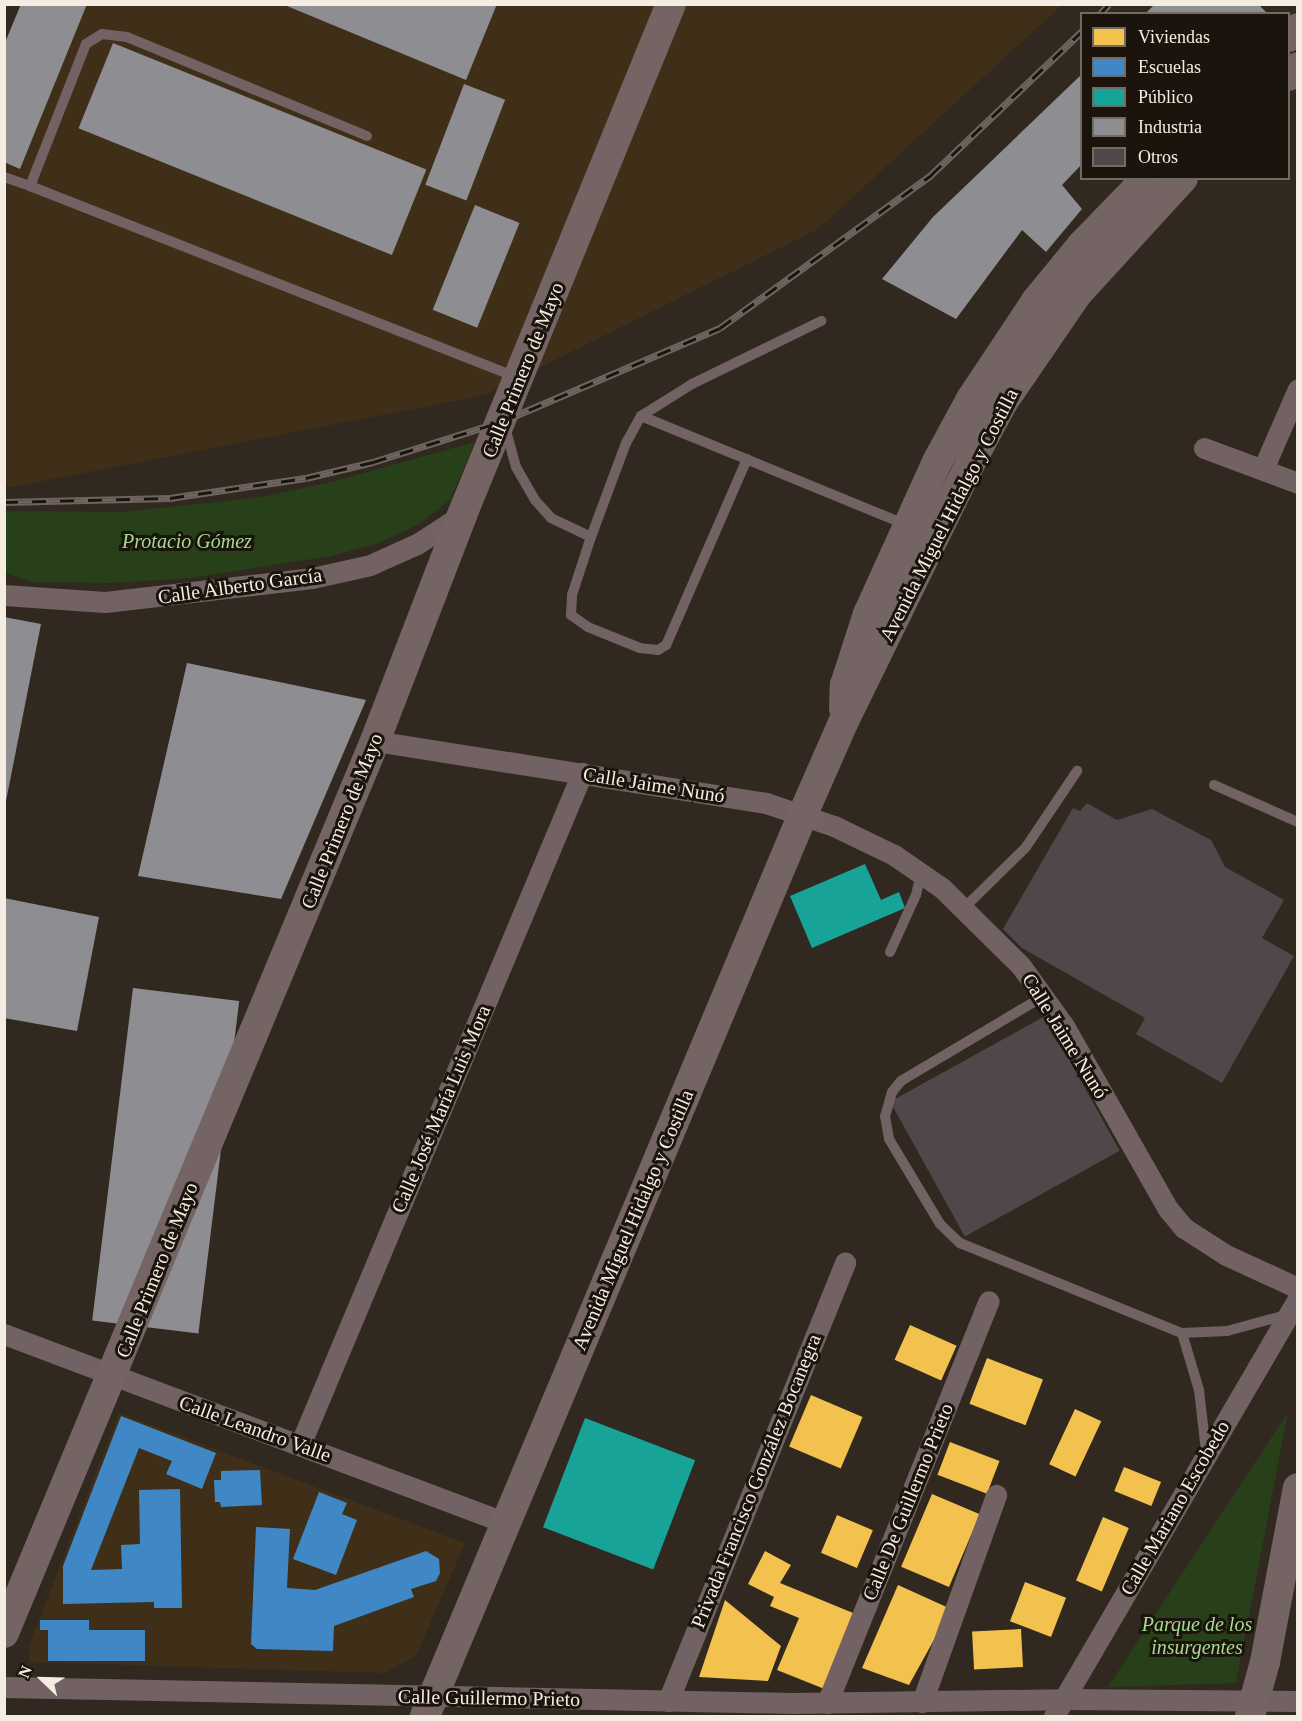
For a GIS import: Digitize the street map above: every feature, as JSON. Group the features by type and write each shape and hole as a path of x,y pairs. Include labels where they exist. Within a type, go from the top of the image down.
{"main road":[{"name":"Calle Primero de Mayo","path":"4,1634 375,741 462,515 503,421 671,4"},
{"name":"Avenida Miguel Hidalgo y Costilla","path":"843,723 845,685 854,650 943,450 1001,349 1082,245 1145,180"},
{"name":"Avenida Miguel Hidalgo y Costilla","path":"429,1707 843,723 1003,402 1077,294 1182,180"},
{"path":"1253,1708 1298,1488"}],"street":[{"path":"1263,469 1298,389"},
{"path":"1204,448 1298,483"},
{"name":"Calle Alberto García","path":"4,595 105,602 312,578 370,565 417,544 462,515"},
{"name":"Calle Jaime Nunó","path":"375,741 720,795 803,814 864,840 921,873 964,908 1021,966 1044,996 1168,1209 1184,1228 1226,1255 1298,1288"},
{"name":"Calle José María Luis Mora","path":"300,1445 582,773"},
{"name":"Privada Francisco González Bocanegra","path":"668,1701 845,1262"},
{"name":"Calle De Guillermo Prieto","path":"827,1703 989,1301"},
{"name":"Calle Mariano Escobedo","path":"1058,1708 1294,1306"},
{"name":"Calle Leandro Valle","path":"4,1334 506,1523"},
{"path":"922,1702 996,1495"},
{"name":"Calle Guillermo Prieto","path":"4,1687 429,1707 668,1701 790,1710 827,1703 893,1710 922,1702 1058,1708 1253,1708 1298,1701"}],"lane":[{"path":"30,186 86,44 102,34 127,37 368,136"},
{"path":"4,177 519,378"},
{"path":"747,459 672,635 658,650 640,648 588,627 571,615 572,595 591,537 626,442 641,416 692,384 821,321"},
{"path":"641,416 908,526"},
{"path":"503,421 516,467 535,500 551,518 591,537"},
{"path":"964,908 1026,848 1077,771"},
{"path":"1214,785 1298,822"},
{"path":"890,952 913,903 921,873"},
{"path":"1044,996 901,1081 892,1092 885,1116 889,1139 951,1237 1182,1333 1227,1331 1294,1306"},
{"path":"1182,1333 1199,1390 1207,1454"}],"shaded area":[{"path":"33,5 1062,5 818,229 485,395 12,487 5,485 5,75"},
{"path":"119,1413 465,1543 416,1656 384,1673 30,1662 28,1649"}],"green space":[{"name":"Protacio Gómez","path":"475,442 450,500 419,524 379,543 331,556 191,578 110,583 33,582 5,573 5,511 123,512 262,497 335,481"},
{"name":"Parque de los insurgentes","path":"1288,1412 1236,1683 1108,1687"}],"building: Viviendas":[{"path":"910,1325 957,1346 941,1380 895,1360"},
{"path":"987,1358 1043,1380 1025,1425 969,1404"},
{"path":"811,1395 863,1417 841,1468 789,1447"},
{"path":"1075,1409 1101,1421 1076,1477 1049,1464"},
{"path":"950,1442 999,1461 987,1494 937,1475"},
{"path":"1124,1467 1161,1482 1151,1506 1114,1491"},
{"path":"932,1494 980,1514 949,1587 901,1567"},
{"path":"837,1515 873,1530 857,1568 821,1553"},
{"path":"1103,1517 1129,1528 1102,1591 1076,1581"},
{"path":"765,1551 791,1565 780,1583 858,1615 827,1690 777,1670 799,1618 770,1606 774,1597 748,1584"},
{"path":"1025,1582 1066,1598 1051,1637 1010,1621"},
{"path":"898,1585 951,1609 909,1685 862,1668"},
{"path":"725,1600 781,1646 768,1681 699,1677"},
{"path":"1021,1629 1023,1667 974,1670 972,1632"}],"building: Escuelas":[{"path":"121,1416 216,1453 202,1489 166,1474 172,1461 139,1448 91,1570 122,1569 121,1545 140,1544 139,1490 180,1489 182,1608 154,1608 154,1602 63,1604 63,1566"},
{"path":"260,1470 262,1505 221,1507 220,1502 215,1502 214,1480 221,1480 221,1471"},
{"path":"319,1492 347,1503 342,1514 357,1520 336,1575 293,1559"},
{"path":"256,1527 290,1529 287,1588 315,1590 426,1551 439,1559 440,1573 436,1581 411,1589 414,1597 334,1626 333,1651 257,1649 251,1644"},
{"path":"40,1620 89,1620 89,1630 145,1630 145,1661 48,1661 48,1630 40,1630"}],"building: Público":[{"path":"865,864 881,900 899,892 905,908 812,948 790,896"},
{"path":"585,1418 695,1460 653,1570 543,1527"}],"building: Industria":[{"path":"21,4 87,4 20,169 4,162 4,45"},
{"path":"282,4 497,4 466,80"},
{"path":"1155,4 1258,4 1266,12 1147,12"},
{"path":"113,43 426,170 392,255 79,128"},
{"path":"1080,76 1080,166 1062,185 1082,209 1046,252 1022,230 956,319 882,279 933,217"},
{"path":"464,84 505,100 466,201 425,185"},
{"path":"475,205 520,223 477,328 433,310"},
{"path":"4,617 41,624 6,801 4,801"},
{"path":"187,663 366,700 281,899 138,876"},
{"path":"4,898 99,917 77,1031 4,1018"},
{"path":"133,988 239,1001 198,1334 92,1321"}],"building: Otros":[{"path":"1087,803 1117,820 1152,809 1211,840 1225,867 1284,900 1262,938 1294,956 1222,1083 1136,1034 1145,1018 1022,948 1003,929 1073,808 1080,811"},
{"path":"1045,1016 1120,1151 965,1237 890,1102"}],"railway":[{"path":"1102,12 1109,4"},
{"path":"4,502 170,498 306,478 373,462 503,421 720,328 931,175 1080,33"}]}
